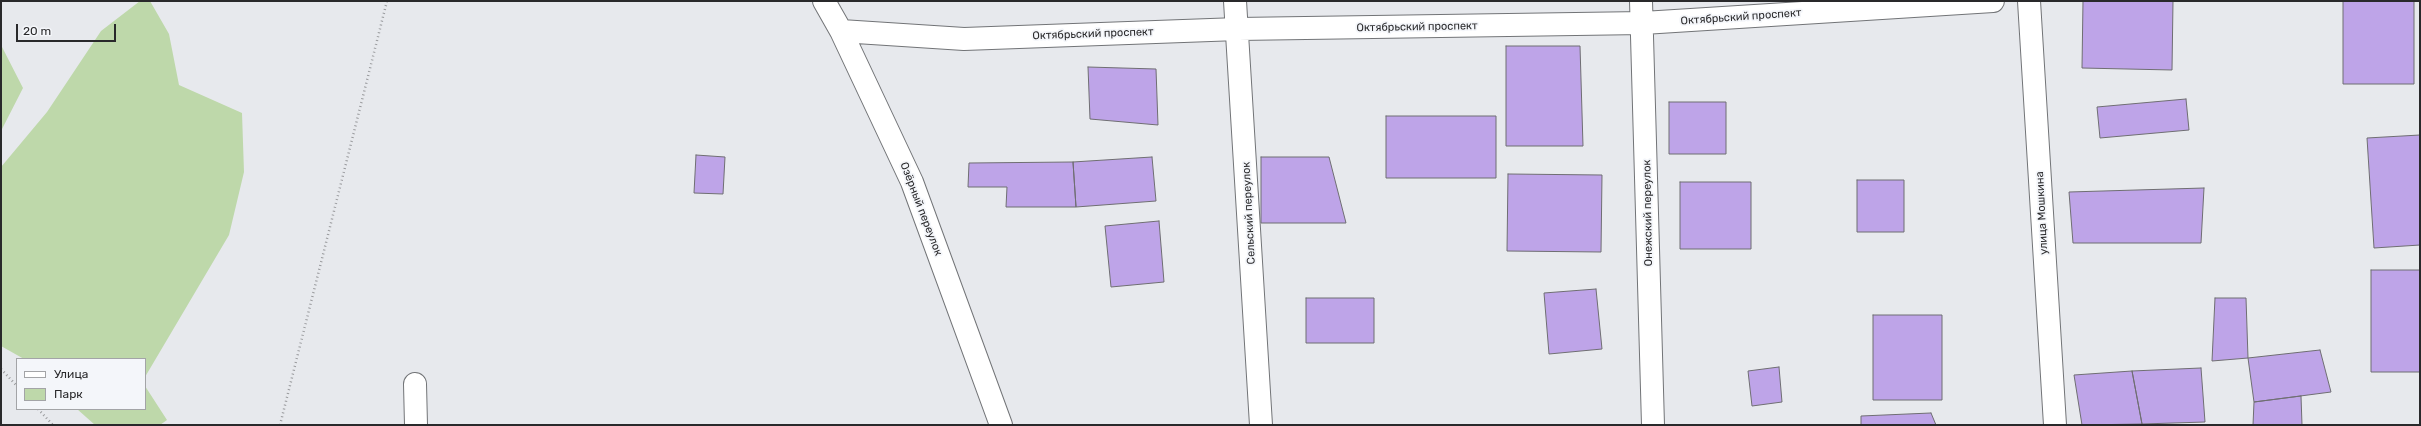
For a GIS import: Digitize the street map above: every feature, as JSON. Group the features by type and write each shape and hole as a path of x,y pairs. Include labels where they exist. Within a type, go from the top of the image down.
{"street":[{"name":"Озёрный переулок","path":"824,1 841,31 912,182 1001,425"},
{"name":"Сельский переулок","path":"1235,1 1238,30 1261,425"},
{"name":"Онежский переулок","path":"1641,1 1643,23 1653,425"},
{"name":"Октябрьский проспект","path":"841,31 964,39 1238,30 1643,23 1993,1"},
{"name":"улица Мошкина","path":"2029,1 2055,425"},
{"path":"415,384 416,425"}],"path":[{"path":"280,425 387,1"},
{"path":"1,369 16,385"},
{"path":"39,410 53,425"}],"green space":[{"path":"140,1 150,1 169,34 179,85 242,113 244,172 229,235 146,375 146,358 22,358 1,346 1,167 47,112 101,31"},
{"path":"1,45 23,88 1,131"},
{"path":"146,388 167,420 160,425 95,425 78,410 146,410"}],"building":[{"path":"2083,1 2173,1 2172,70 2082,68"},
{"path":"2343,1 2414,1 2414,84 2343,84"},
{"path":"1506,46 1580,46 1583,146 1506,146"},
{"path":"1088,67 1156,69 1158,125 1090,119"},
{"path":"2186,99 2189,130 2100,138 2097,107"},
{"path":"1669,102 1726,102 1726,154 1669,154"},
{"path":"1386,116 1496,116 1496,178 1386,178"},
{"path":"2420,135 2420,245 2374,248 2367,138"},
{"path":"696,155 725,157 723,194 694,193"},
{"path":"1152,157 1156,201 1076,207 1073,162"},
{"path":"1261,157 1329,157 1346,223 1261,223"},
{"path":"1073,162 1076,207 1006,207 1007,187 968,187 969,163"},
{"path":"1508,174 1602,175 1601,252 1507,251"},
{"path":"1857,180 1904,180 1904,232 1857,232"},
{"path":"1680,182 1751,182 1751,249 1680,249"},
{"path":"2204,188 2201,243 2073,243 2069,192"},
{"path":"1159,221 1164,282 1111,287 1105,226"},
{"path":"2371,270 2420,270 2420,372 2371,372"},
{"path":"1596,289 1602,349 1549,354 1544,293"},
{"path":"1306,298 1374,298 1374,343 1306,343"},
{"path":"2215,298 2246,298 2248,358 2212,361"},
{"path":"1873,315 1942,315 1942,400 1873,400"},
{"path":"2320,350 2331,392 2254,402 2248,358"},
{"path":"1779,367 1782,402 1752,406 1748,371"},
{"path":"2201,368 2205,422 2142,424 2132,371"},
{"path":"2132,371 2142,424 2082,425 2074,375"},
{"path":"2301,396 2302,425 2253,425 2254,402"},
{"path":"1931,413 1936,425 1861,425 1861,416"}]}
